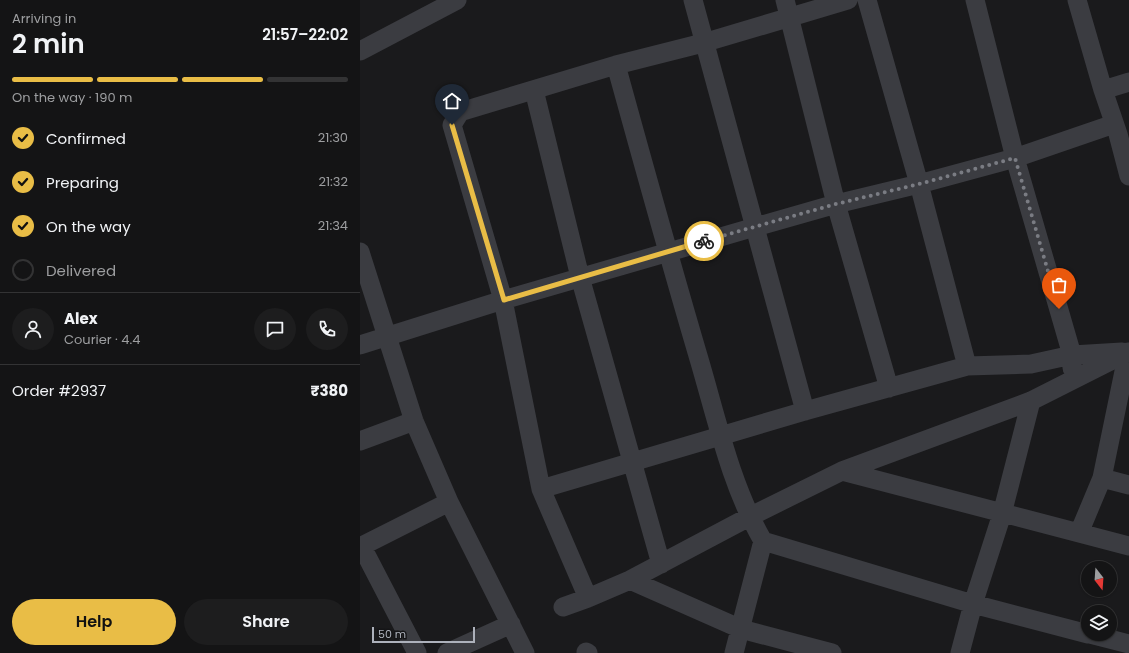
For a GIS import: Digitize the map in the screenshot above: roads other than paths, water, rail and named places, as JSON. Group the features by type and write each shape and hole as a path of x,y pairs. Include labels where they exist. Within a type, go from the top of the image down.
{"street":[{"path":"360,51 457,0"},
{"path":"693,0 703,43 755,226 805,411"},
{"path":"588,598 541,489 504,300 452,125 460,112 616,65 703,43 787,9 848,0"},
{"path":"867,0 919,184 967,366"},
{"path":"975,0 1015,158 1072,355 1072,380"},
{"path":"1077,0 1102,90 1114,124 1129,176"},
{"path":"787,9 836,204 889,388"},
{"path":"616,65 721,435 749,517 763,542 734,653"},
{"path":"1102,90 1129,82"},
{"path":"534,90 580,278 633,463 660,564"},
{"path":"360,345 504,300 755,226 1015,158 1114,124"},
{"path":"360,252 414,420 449,502 525,653"},
{"path":"541,489 633,463 721,435 967,366 1031,364 1072,355 1128,352"},
{"path":"563,607 630,580 749,517 842,471 1030,401 1128,352"},
{"path":"1079,533 1102,478 1128,352"},
{"path":"960,653 973,604 1002,514 1030,401"},
{"path":"360,441 414,420"},
{"path":"842,471 1129,546"},
{"path":"1102,478 1129,485"},
{"path":"417,653 361,547 449,502"},
{"path":"763,542 973,604 1081,632"},
{"path":"630,580 741,630 832,653"},
{"path":"447,653 479,646 511,624"},
{"path":"1117,641 1129,644"}]}
